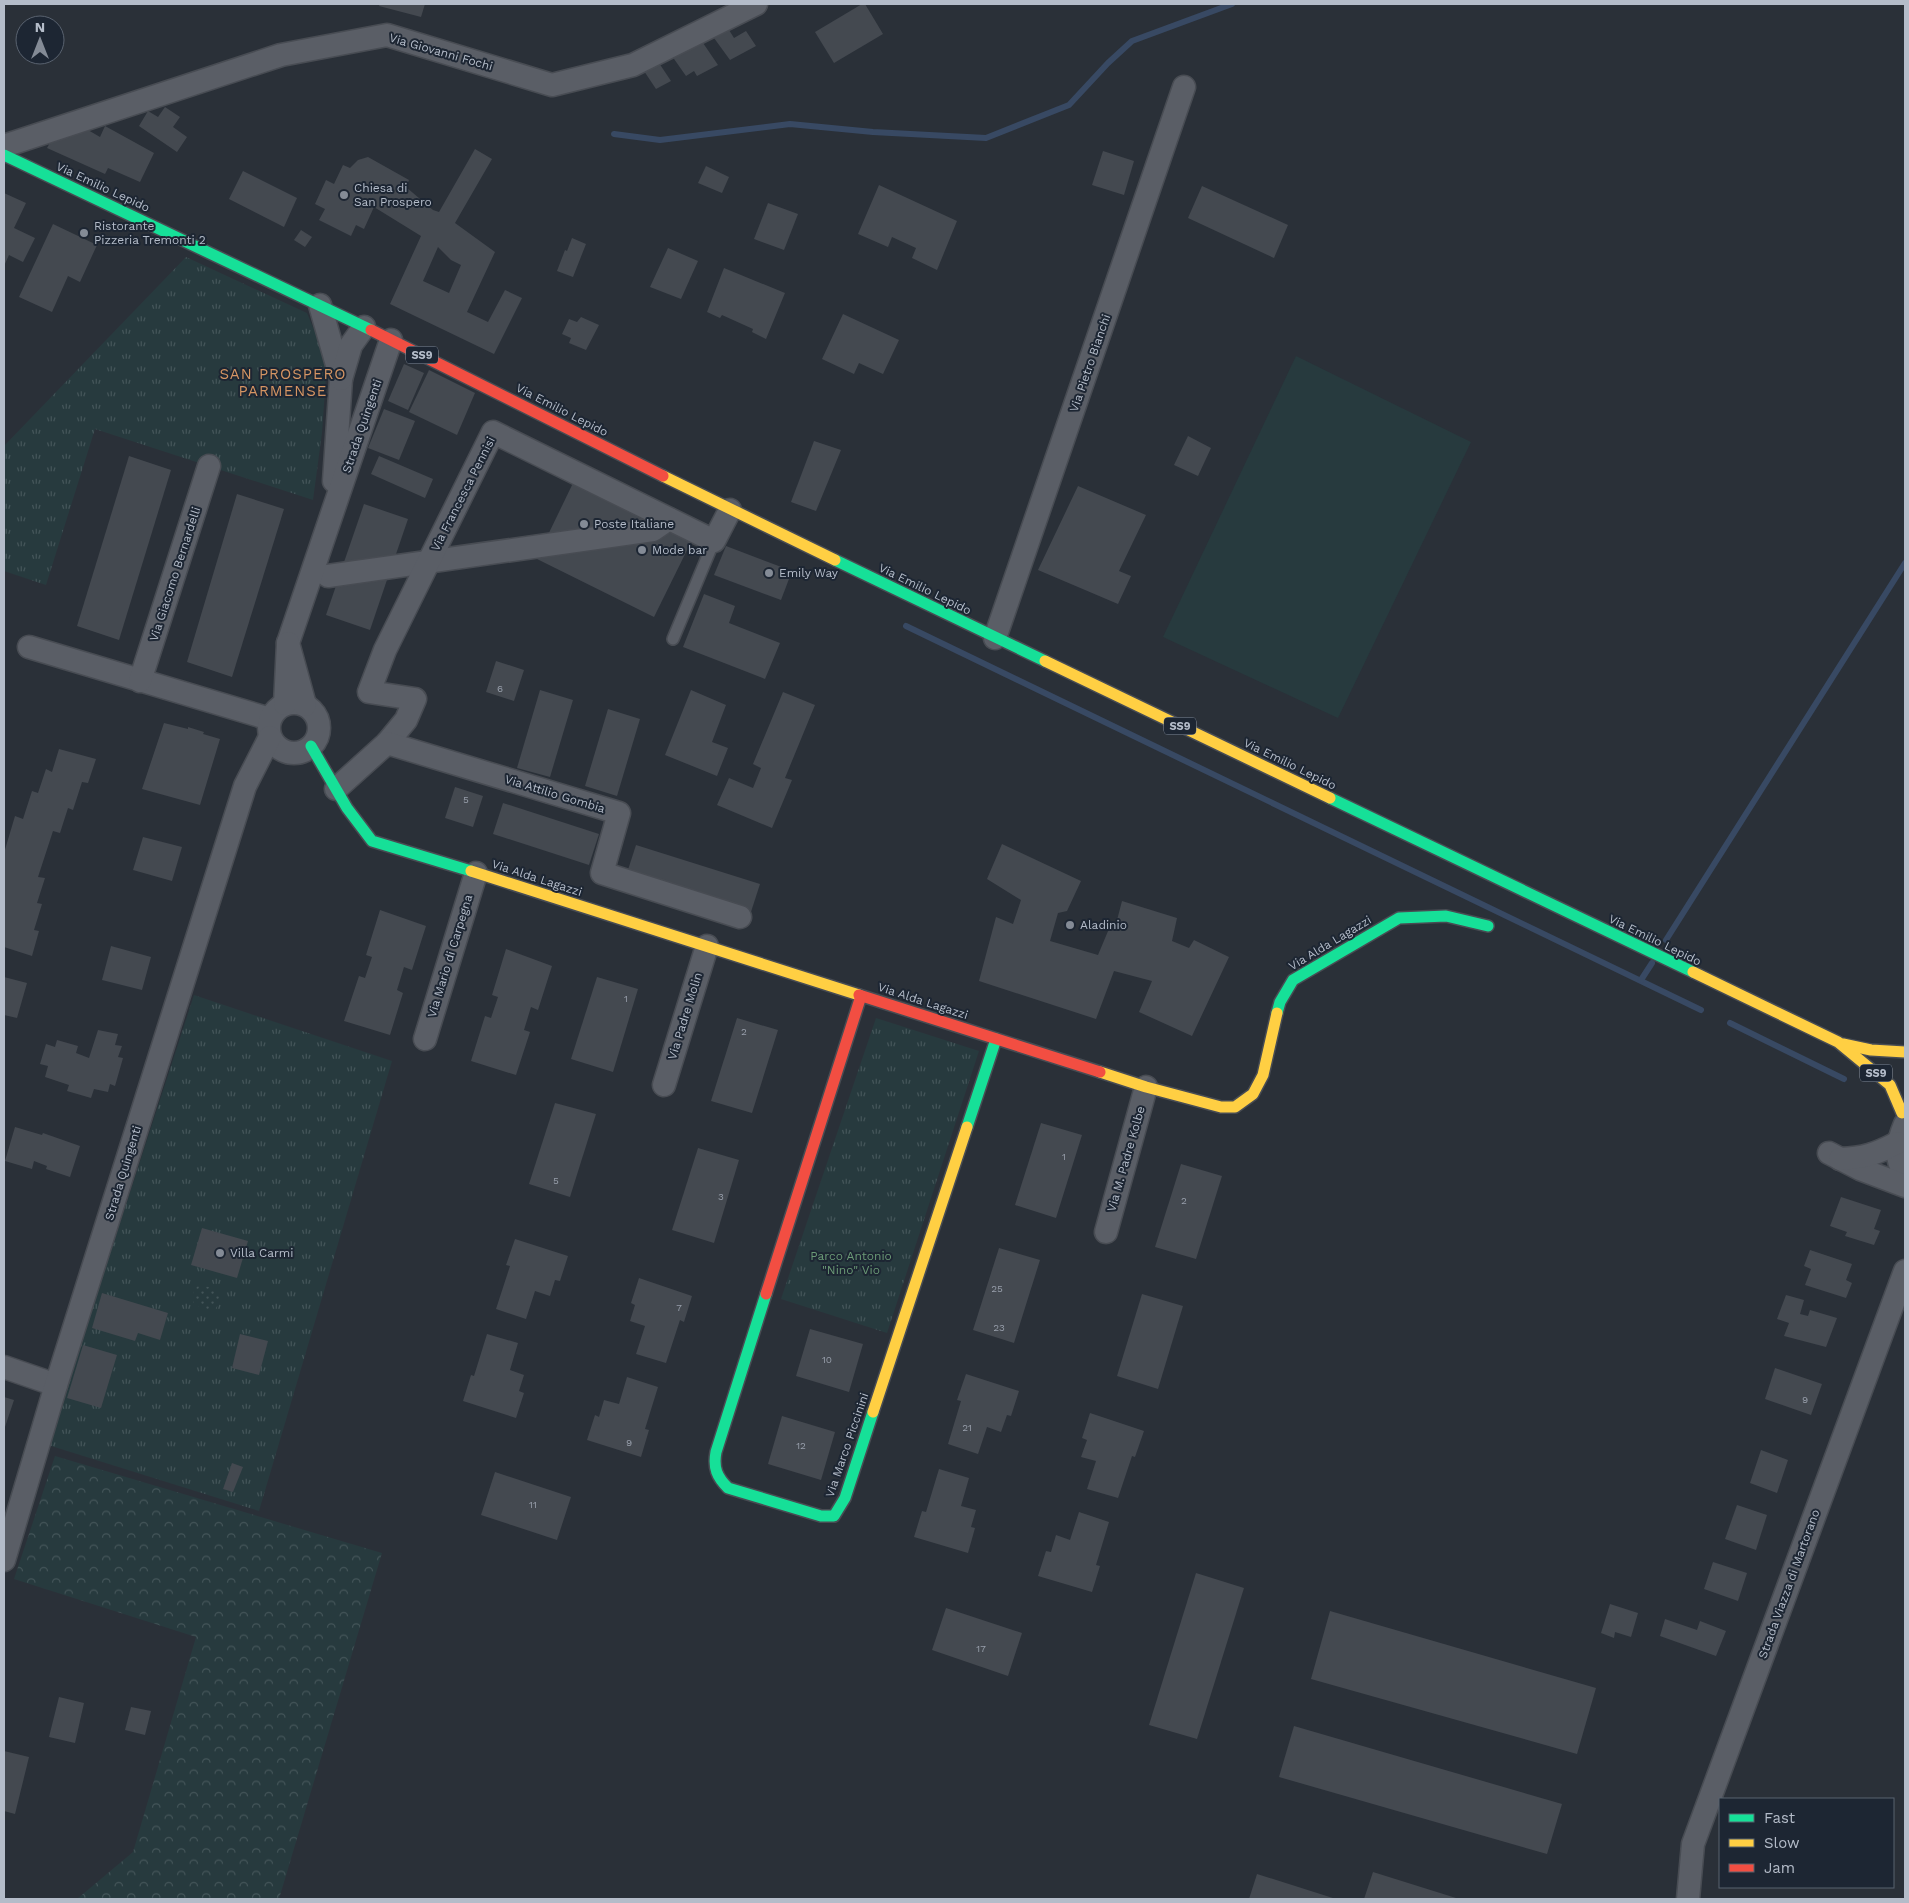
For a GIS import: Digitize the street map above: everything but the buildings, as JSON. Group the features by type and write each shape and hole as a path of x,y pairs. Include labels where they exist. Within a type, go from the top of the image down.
{"street":[{"name":"Via Giovanni Fochi","path":"4,146 281,55 387,35 552,85 633,65 756,4"},
{"name":"Via Pietro Bianchi","path":"995,638 1184,88"},
{"name":"Via Emilio Lepido","path":"4,155 320,305 730,510 1838,1042 1871,1050 1905,1052"},
{"name":"Strada Quingenti","path":"320,305 341,379"},
{"name":"Strada Quingenti","path":"332,512 341,379 351,345 364,327"},
{"name":"Strada Quingenti","path":"4,1560 56,1385 245,786 283,716 288,643 391,340"},
{"name":"Via Francesca Pennisi","path":"387,743 406,720 415,699 369,692 384,650 493,432 714,541"},
{"name":"Via Giacomo Bernardelli","path":"140,682 209,466"},
{"path":"714,541 730,510"},
{"path":"328,576 653,530 669,519"},
{"path":"29,647 140,682 283,716 316,717 319,724 316,740 245,786"},
{"path":"283,716 278,747 300,749"},
{"path":"336,789 387,743"},
{"name":"Via Attilio Gombia","path":"387,743 619,813 602,873 740,917"},
{"name":"Via Alda Lagazzi","path":"300,749 336,789 364,833 372,841 1146,1087 1222,1107 1235,1107 1254,1094 1263,1075 1280,1002 1293,980 1399,918 1446,916 1488,926"},
{"name":"Via Mario di Carpegna","path":"425,1039 476,873"},
{"name":"Via Padre Molin","path":"664,1085 706,946"},
{"name":"Via Marco Piccinini","path":"861,996 718,1445 714,1465 718,1477 728,1488 821,1516 834,1516 845,1498 996,1039"},
{"name":"Via Emilio Lepido","path":"1838,1042 1890,1085 1902,1125"},
{"name":"SS9","path":"1902,1125 1900,1094 1903,1084"},
{"name":"Via M. Padre Kolbe","path":"1106,1232 1146,1087"},
{"path":"1902,1125 1875,1154 1859,1158 1834,1156 1860,1169 1905,1186"},
{"path":"1902,1125 1899,1159 1905,1173"},
{"name":"Strada Viazza di Martorano","path":"1688,1899 1693,1844 1905,1271"},
{"path":"4,1368 56,1385"}],"lane":[{"path":"673,639 714,541"}],"green space":[{"path":"186,257 307,313 327,361 322,433 313,500 95,429 46,585 4,571 4,446"},
{"path":"1296,356 1471,442 1338,718 1163,637"},
{"path":"194,995 392,1061 259,1511 48,1445"},
{"name":"Parco Antonio \"Nino\" Vio","path":"876,1018 979,1051 887,1333 781,1299"},
{"path":"198,1286 209,1287 220,1292 221,1301 215,1310 204,1311 193,1302 194,1290"},
{"path":"55,1456 382,1553 279,1899 77,1899 133,1852 196,1637 14,1579"}],"waterway":[{"path":"614,134 660,140 790,124 873,132 986,138 1069,105 1108,63 1132,41 1232,4"},
{"path":"1666,940 1905,563"},
{"path":"906,626 1701,1010"},
{"path":"1641,980 1652,963"},
{"path":"1730,1023 1844,1079"}],"traffic: fast":[{"path":"4,155 371,330"},
{"path":"835,560 1045,661"},
{"path":"311,746 347,808 372,841 471,871"},
{"path":"1330,798 1693,972"},
{"path":"1277,1013 1280,1002 1293,980 1399,918 1446,916 1488,926"},
{"path":"967,1127 996,1039"},
{"path":"766,1294 716,1452 716,1468 724,1484 728,1488 821,1516 834,1516 845,1498 873,1412"}],"traffic: slow":[{"path":"663,476 835,560"},
{"path":"1045,661 1330,798"},
{"path":"471,871 859,995"},
{"path":"1693,972 1838,1042 1890,1085 1902,1113"},
{"path":"1100,1072 1146,1087 1221,1107 1235,1107 1253,1094 1263,1075 1277,1013"},
{"path":"1843,1044 1871,1050 1905,1052"},
{"path":"873,1412 967,1127"}],"traffic: jam":[{"path":"371,330 663,476"},
{"path":"859,995 1100,1072"},
{"path":"766,1294 861,996"}],"place":[{"name":"Chiesa di San Prospero","path":"344,195"},
{"name":"Ristorante Pizzeria Tremonti 2","path":"84,233"},
{"name":"Poste Italiane","path":"584,524"},
{"name":"Mode bar","path":"642,550"},
{"name":"Emily Way","path":"769,573"},
{"name":"Aladinio","path":"1070,925"},
{"name":"Villa Carmi","path":"220,1253"}],"district":[{"name":"SAN PROSPERO PARMENSE","path":"283,382"}]}
